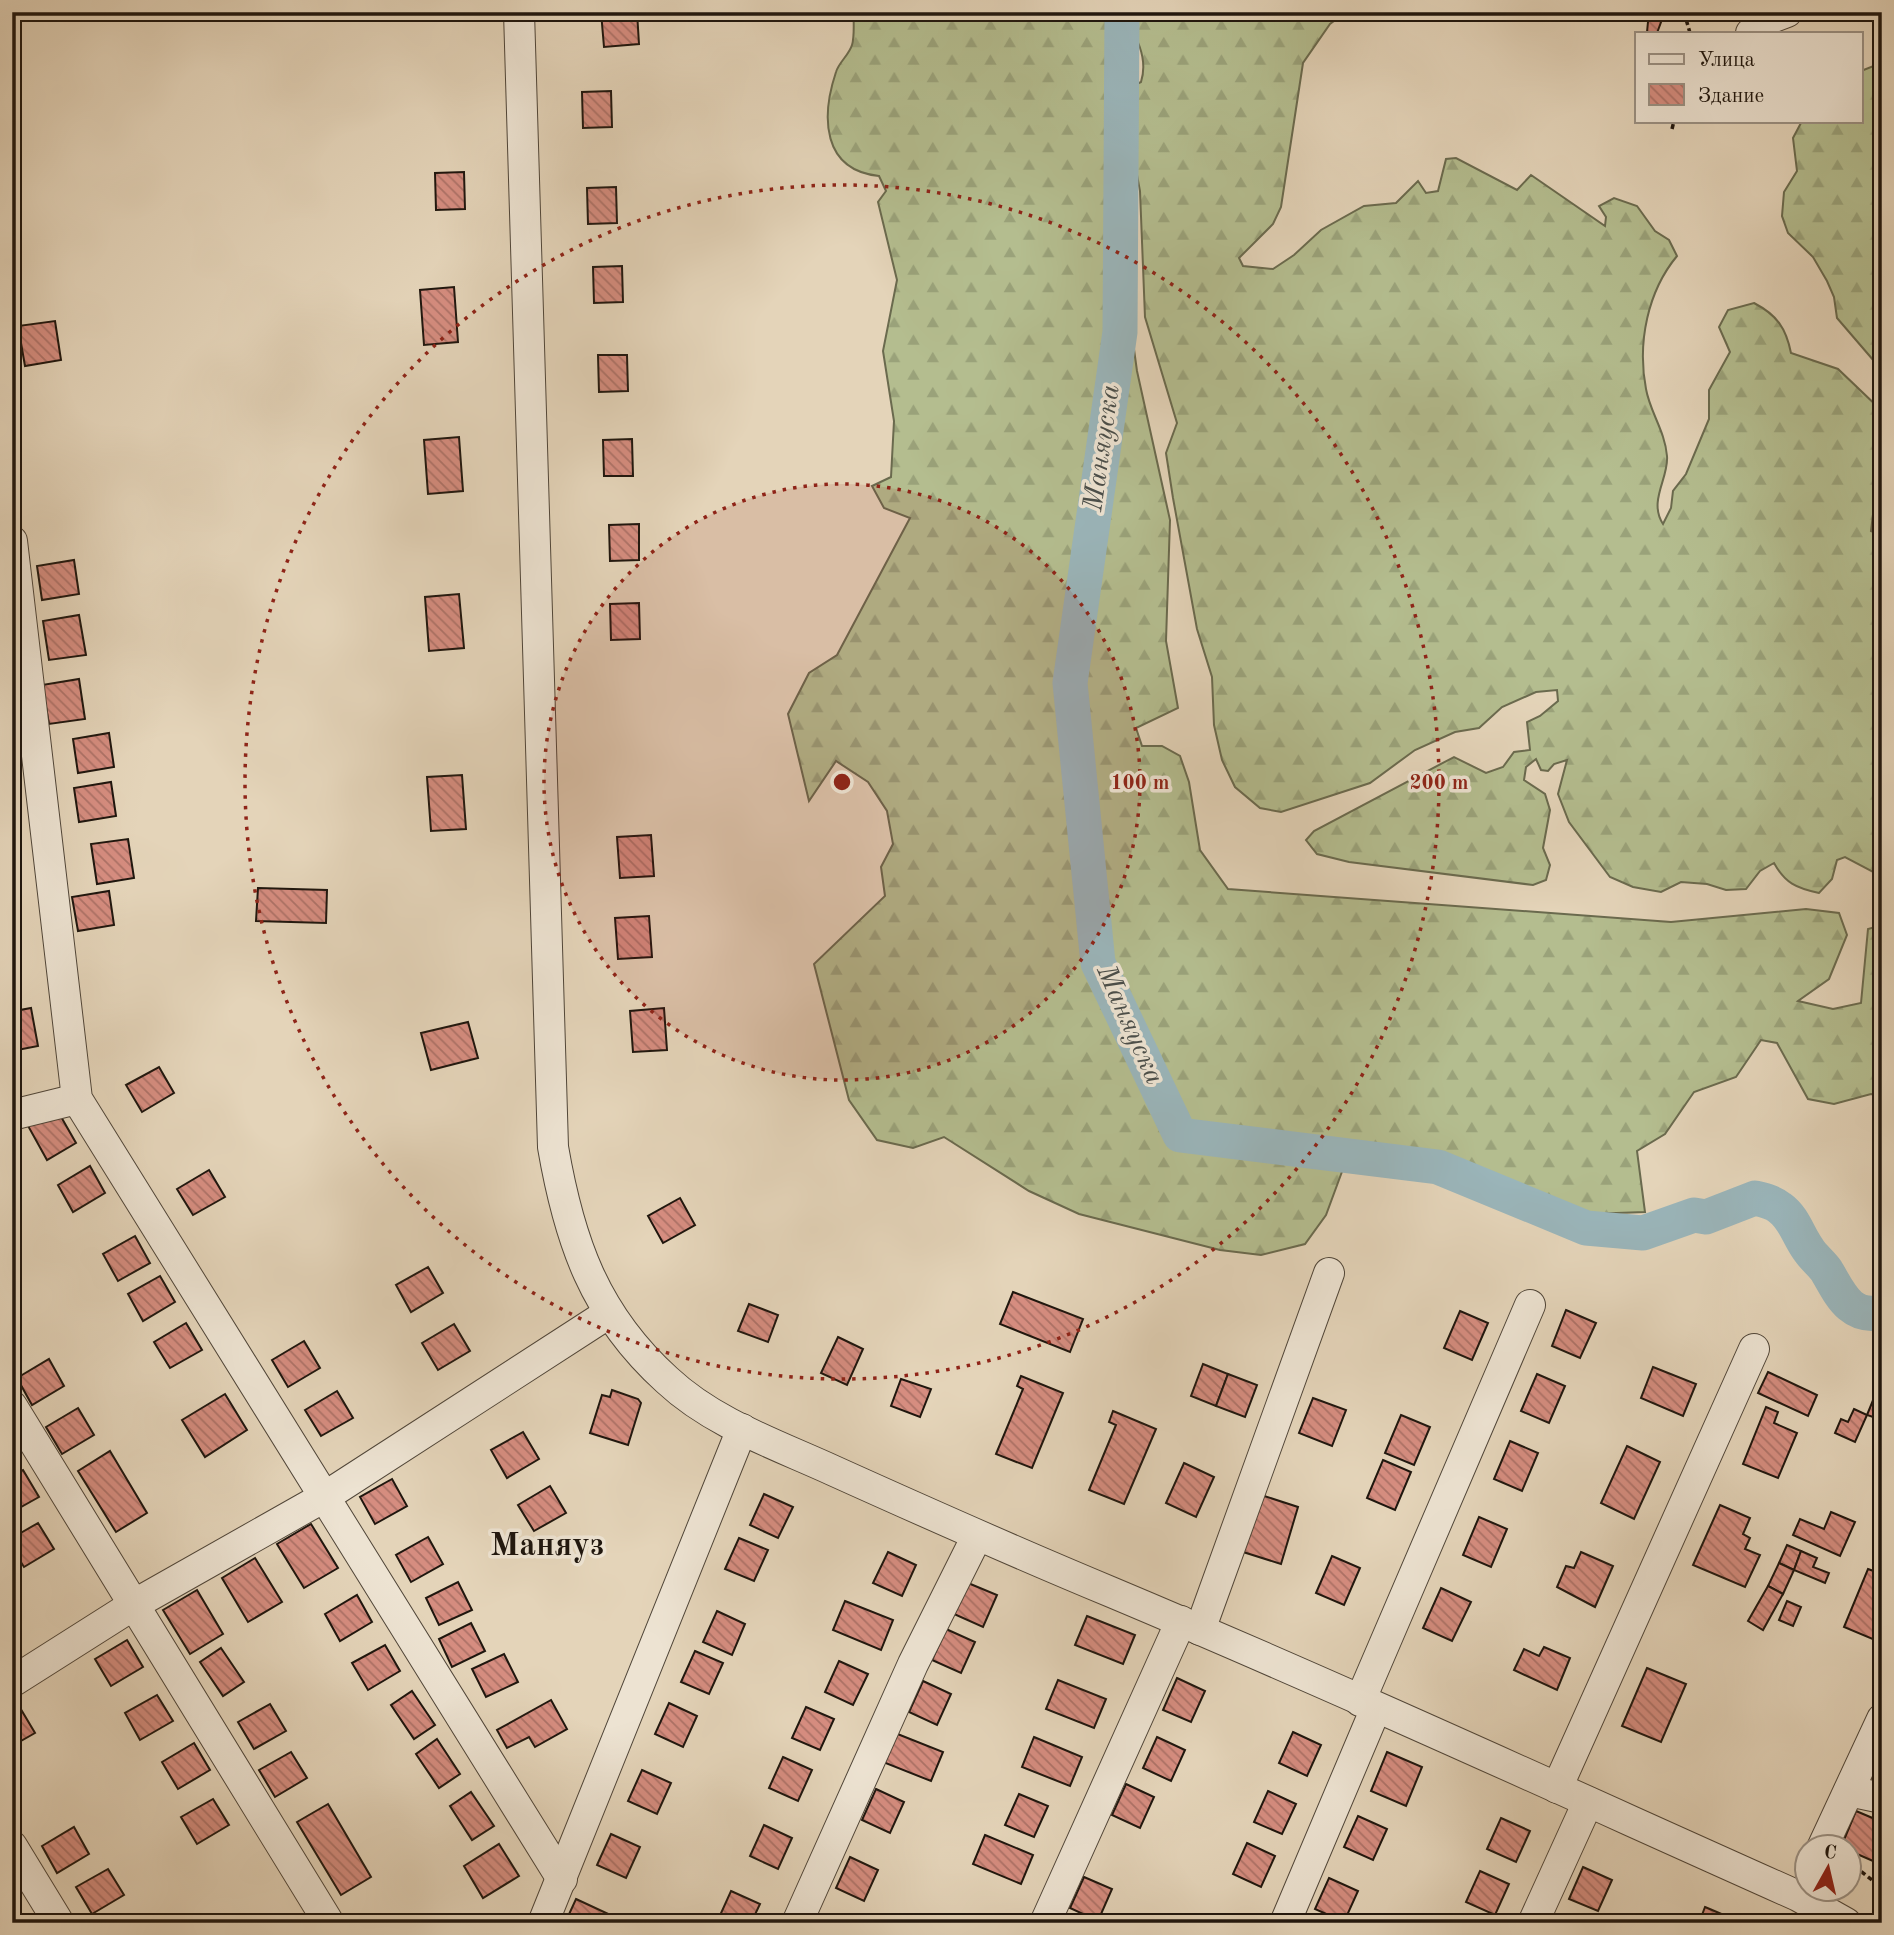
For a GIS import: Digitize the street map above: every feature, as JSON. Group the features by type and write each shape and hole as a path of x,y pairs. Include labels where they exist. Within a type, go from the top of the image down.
{"street":[{"path":"519,12 553,1147 568,1226 610,1313 635,1349 668,1382 704,1410 742,1429 977,1536 1191,1626 1792,1894"},
{"path":"1752,32 1771,18 1787,12"},
{"path":"12,541 77,1099 562,1879"},
{"path":"12,1115 77,1099"},
{"path":"1045,1923 1191,1626 1329,1273"},
{"path":"1285,1923 1368,1704 1530,1305"},
{"path":"12,1682 135,1604 326,1496 610,1313"},
{"path":"1557,1788 1754,1349"},
{"path":"12,1406 329,1923"},
{"path":"543,1923 742,1429"},
{"path":"797,1923 913,1664 977,1536"},
{"path":"1828,1834 1882,1719"},
{"path":"1849,1791 1882,1798"},
{"path":"1533,1923 1588,1802"},
{"path":"12,1846 59,1923"},
{"path":"1812,1904 1846,1923"}],"path":[{"path":"1684,12 1690,32"},
{"path":"1672,129 1674,122"},
{"path":"1862,1872 1882,1888"}],"green space":[{"path":"854,12 1099,12 1111,26 1125,284 1137,371 1170,520 1166,641 1178,708 1136,728 1142,746 1162,746 1180,756 1189,782 1200,850 1228,889 1671,922 1806,909 1839,913 1847,935 1829,979 1798,1001 1833,1009 1861,1003 1868,929 1882,925 1882,1096 1871,1094 1834,1104 1808,1099 1777,1043 1761,1040 1736,1077 1694,1092 1665,1134 1637,1151 1645,1212 1588,1214 1445,1162 1350,1150 1326,1215 1305,1244 1261,1255 1220,1250 1079,1214 1029,1191 944,1137 913,1148 877,1140 849,1100 814,964 885,896 881,867 893,844 887,811 868,782 836,761 809,801 788,714 809,673 837,655 910,518 884,508 872,486 891,477 894,421 883,351 897,280 878,202 886,191 879,176 860,172 846,164 836,152 828,123 828,106 836,72 852,45"},
{"path":"1122,12 1346,12 1330,24 1303,63 1281,207 1273,224 1239,258 1243,266 1273,269 1294,255 1321,230 1364,206 1396,203 1418,181 1426,193 1438,191 1446,159 1456,158 1517,190 1531,175 1605,226 1606,217 1599,206 1614,198 1637,206 1655,231 1669,240 1677,256 1652,301 1643,353 1646,389 1667,456 1658,498 1659,515 1663,524 1671,508 1673,491 1686,474 1709,419 1709,390 1730,352 1719,327 1728,310 1754,303 1762,308 1779,323 1791,353 1838,369 1882,411 1882,489 1874,506 1871,531 1882,535 1882,871 1875,873 1845,857 1837,860 1832,879 1819,893 1792,884 1774,863 1760,871 1746,889 1726,890 1707,884 1681,882 1661,892 1633,887 1610,877 1569,822 1558,794 1567,760 1554,764 1548,771 1541,770 1536,759 1526,767 1524,780 1545,794 1550,810 1543,848 1550,865 1546,880 1533,885 1349,862 1317,854 1306,840 1314,831 1454,757 1486,773 1503,767 1514,752 1530,750 1527,722 1540,716 1558,701 1557,690 1536,692 1502,707 1479,728 1455,732 1415,750 1370,783 1281,812 1260,808 1235,787 1222,760 1214,725 1212,677 1197,629 1173,498 1166,453 1177,423 1145,317 1140,191 1131,143 1131,87 1141,82 1143,64 1136,37"},
{"path":"1876,65 1882,67 1882,363 1874,361 1837,318 1834,297 1827,281 1813,257 1788,233 1782,216 1784,192 1797,171 1793,138 1801,122 1862,122 1862,71"}],"building":[{"path":"601,12 637,12 639,44 604,47"},
{"path":"1649,12 1664,14 1657,32 1647,32"},
{"path":"611,91 612,127 583,128 582,92"},
{"path":"464,172 465,209 436,210 435,173"},
{"path":"616,187 617,223 588,224 587,188"},
{"path":"622,266 623,302 594,303 593,267"},
{"path":"454,287 458,342 424,345 420,290"},
{"path":"55,321 61,360 25,366 18,326"},
{"path":"598,355 627,355 628,391 599,392"},
{"path":"459,437 463,491 428,494 424,440"},
{"path":"632,439 633,476 604,476 603,440"},
{"path":"639,524 639,560 610,561 609,525"},
{"path":"74,560 79,594 42,600 37,566"},
{"path":"459,594 464,648 429,651 425,597"},
{"path":"639,603 640,639 611,640 610,604"},
{"path":"79,615 86,655 49,660 43,621"},
{"path":"79,679 85,719 49,724 42,685"},
{"path":"109,733 114,767 78,773 73,739"},
{"path":"462,775 466,829 431,831 427,777"},
{"path":"111,782 116,816 79,822 74,788"},
{"path":"651,835 654,876 620,878 617,837"},
{"path":"128,839 134,878 97,884 91,844"},
{"path":"12,888 20,938 12,939"},
{"path":"258,888 327,890 326,923 256,921"},
{"path":"109,891 114,925 78,931 72,897"},
{"path":"649,916 652,957 618,959 615,918"},
{"path":"17,995 20,1010 31,1008 38,1046 12,1051 12,996"},
{"path":"664,1008 667,1050 633,1052 630,1011"},
{"path":"468,1022 478,1058 431,1070 421,1033"},
{"path":"159,1067 174,1093 142,1112 126,1085"},
{"path":"56,1108 76,1143 47,1160 27,1124"},
{"path":"90,1166 105,1193 73,1212 58,1185"},
{"path":"209,1170 225,1197 193,1215 177,1189"},
{"path":"680,1198 695,1225 663,1243 648,1216"},
{"path":"135,1236 150,1263 118,1281 103,1254"},
{"path":"428,1267 443,1293 411,1312 396,1285"},
{"path":"160,1276 175,1302 143,1321 128,1294"},
{"path":"1013,1292 1083,1319 1070,1352 1000,1324"},
{"path":"749,1304 778,1315 768,1342 738,1331"},
{"path":"1566,1310 1596,1323 1580,1358 1552,1346"},
{"path":"1460,1311 1488,1323 1472,1360 1444,1348"},
{"path":"186,1323 202,1350 170,1368 154,1342"},
{"path":"454,1324 470,1351 438,1370 422,1343"},
{"path":"838,1337 863,1349 847,1385 821,1373"},
{"path":"304,1341 320,1368 288,1387 272,1360"},
{"path":"49,1359 64,1386 32,1405 17,1378"},
{"path":"1203,1364 1228,1374 1216,1406 1191,1396"},
{"path":"1653,1367 1696,1384 1683,1416 1641,1398"},
{"path":"1768,1372 1817,1395 1808,1416 1758,1393"},
{"path":"1228,1374 1257,1385 1245,1417 1216,1406"},
{"path":"1537,1374 1565,1386 1549,1423 1521,1411"},
{"path":"1021,1376 1063,1393 1032,1468 996,1454 1023,1389 1017,1386"},
{"path":"901,1379 931,1389 920,1417 891,1406"},
{"path":"1882,1383 1882,1420 1867,1415"},
{"path":"612,1390 638,1399 641,1403 628,1445 590,1433 602,1395 610,1397"},
{"path":"337,1391 353,1418 321,1436 305,1410"},
{"path":"225,1394 247,1430 205,1457 182,1420"},
{"path":"1313,1398 1346,1410 1332,1446 1299,1433"},
{"path":"1766,1407 1778,1412 1774,1423 1797,1433 1778,1478 1743,1464"},
{"path":"78,1408 94,1435 62,1454 46,1427"},
{"path":"1854,1409 1867,1415 1855,1442 1835,1433 1841,1419 1848,1422"},
{"path":"1113,1411 1156,1429 1124,1504 1089,1490 1116,1425 1109,1422"},
{"path":"1401,1415 1430,1427 1414,1465 1385,1453"},
{"path":"523,1432 539,1459 507,1478 491,1450"},
{"path":"1510,1441 1538,1453 1522,1491 1494,1479"},
{"path":"1627,1446 1660,1462 1634,1519 1601,1503"},
{"path":"110,1451 147,1513 116,1532 78,1471"},
{"path":"1383,1460 1411,1472 1395,1510 1367,1498"},
{"path":"1184,1463 1214,1477 1196,1517 1166,1503"},
{"path":"23,1470 39,1497 12,1512 12,1476"},
{"path":"392,1479 407,1506 375,1524 360,1497"},
{"path":"550,1486 566,1513 534,1531 518,1505"},
{"path":"764,1494 793,1507 778,1538 750,1525"},
{"path":"1258,1494 1298,1507 1281,1564 1240,1551"},
{"path":"1720,1505 1750,1518 1743,1534 1750,1538 1745,1549 1760,1555 1745,1587 1693,1565"},
{"path":"1831,1512 1855,1522 1840,1556 1793,1535 1800,1519 1824,1529"},
{"path":"1479,1517 1507,1529 1491,1567 1463,1555"},
{"path":"38,1523 54,1549 24,1567 12,1548 12,1538"},
{"path":"311,1524 338,1568 304,1588 277,1544"},
{"path":"428,1537 443,1564 411,1582 396,1555"},
{"path":"739,1538 768,1550 754,1581 725,1569"},
{"path":"1787,1545 1801,1551 1794,1570 1779,1563"},
{"path":"1801,1551 1817,1558 1813,1567 1829,1573 1825,1583 1794,1570"},
{"path":"888,1552 916,1565 902,1596 873,1583"},
{"path":"1581,1552 1613,1566 1595,1607 1557,1587 1566,1566 1574,1568"},
{"path":"1332,1556 1360,1568 1344,1605 1316,1593"},
{"path":"255,1558 282,1602 248,1622 222,1578"},
{"path":"1779,1563 1794,1570 1783,1594 1768,1586"},
{"path":"1868,1569 1882,1574 1882,1624 1875,1640 1844,1627"},
{"path":"458,1582 472,1610 439,1625 426,1598"},
{"path":"968,1583 997,1595 983,1627 954,1614"},
{"path":"1768,1586 1783,1594 1763,1630 1748,1621"},
{"path":"1441,1588 1471,1602 1452,1641 1423,1628"},
{"path":"197,1590 223,1634 190,1654 163,1610"},
{"path":"357,1595 372,1622 340,1641 325,1614"},
{"path":"845,1601 893,1620 881,1650 833,1630"},
{"path":"1787,1601 1801,1607 1793,1626 1779,1620"},
{"path":"717,1611 745,1624 732,1655 703,1642"},
{"path":"1087,1616 1135,1635 1123,1664 1075,1645"},
{"path":"471,1623 485,1651 452,1667 439,1639"},
{"path":"946,1629 975,1642 961,1673 932,1660"},
{"path":"127,1640 143,1667 111,1686 95,1659"},
{"path":"385,1645 400,1671 368,1690 352,1663"},
{"path":"1544,1647 1570,1658 1557,1690 1514,1670 1524,1649 1539,1656"},
{"path":"221,1648 244,1682 223,1696 200,1662"},
{"path":"695,1651 723,1663 709,1694 681,1682"},
{"path":"504,1654 518,1682 486,1697 472,1669"},
{"path":"839,1661 868,1674 853,1705 825,1692"},
{"path":"1647,1668 1686,1684 1661,1742 1622,1726"},
{"path":"1177,1678 1205,1691 1191,1722 1163,1710"},
{"path":"1058,1680 1106,1699 1094,1728 1046,1709"},
{"path":"923,1681 951,1694 937,1725 909,1712"},
{"path":"412,1691 435,1725 414,1739 391,1705"},
{"path":"157,1695 173,1721 140,1740 125,1713"},
{"path":"551,1700 567,1729 535,1747 529,1737 507,1748 497,1730"},
{"path":"669,1703 697,1716 683,1747 655,1734"},
{"path":"270,1704 286,1731 254,1749 238,1722"},
{"path":"19,1706 35,1733 12,1746 12,1710"},
{"path":"806,1707 834,1719 820,1750 792,1738"},
{"path":"1293,1732 1321,1745 1307,1776 1279,1763"},
{"path":"895,1733 943,1752 931,1781 883,1762"},
{"path":"1034,1737 1082,1757 1070,1786 1022,1767"},
{"path":"1157,1737 1185,1750 1171,1781 1143,1768"},
{"path":"437,1739 460,1774 439,1788 416,1754"},
{"path":"194,1743 210,1770 178,1789 162,1762"},
{"path":"291,1752 307,1778 275,1797 259,1770"},
{"path":"1387,1752 1422,1767 1406,1806 1371,1791"},
{"path":"783,1757 812,1770 798,1801 769,1788"},
{"path":"642,1770 671,1783 657,1814 628,1801"},
{"path":"1126,1784 1154,1797 1140,1828 1112,1815"},
{"path":"876,1789 904,1802 890,1833 862,1820"},
{"path":"1268,1791 1296,1804 1282,1834 1254,1822"},
{"path":"471,1792 494,1826 472,1840 450,1806"},
{"path":"1019,1794 1048,1806 1034,1837 1005,1825"},
{"path":"213,1799 229,1825 197,1844 181,1817"},
{"path":"328,1804 371,1877 341,1895 297,1822"},
{"path":"1856,1811 1882,1822 1882,1865 1862,1856 1862,1834 1846,1834"},
{"path":"1358,1816 1387,1829 1373,1860 1344,1847"},
{"path":"1501,1818 1530,1831 1516,1862 1487,1849"},
{"path":"764,1825 792,1838 778,1869 750,1856"},
{"path":"74,1827 89,1854 57,1873 42,1846"},
{"path":"611,1834 640,1847 626,1878 597,1865"},
{"path":"985,1835 1033,1855 1021,1884 973,1864"},
{"path":"1247,1843 1275,1856 1261,1887 1233,1874"},
{"path":"499,1844 519,1876 483,1898 464,1866"},
{"path":"850,1857 878,1870 864,1901 836,1888"},
{"path":"1583,1867 1612,1880 1598,1911 1569,1899"},
{"path":"108,1869 124,1895 92,1914 76,1887"},
{"path":"1480,1871 1509,1884 1495,1915 1466,1902"},
{"path":"1084,1877 1112,1889 1098,1921 1070,1908"},
{"path":"1329,1878 1358,1891 1344,1922 1315,1909"},
{"path":"731,1891 760,1904 751,1923 717,1922"},
{"path":"576,1899 617,1918 615,1923 565,1923"},
{"path":"1705,1907 1738,1921 1738,1923 1699,1923"}],"waterway":[{"name":"Маняуска","path":"1122,12 1120,332 1070,683 1098,963 1180,1135 1438,1167 1586,1228 1643,1233 1694,1215 1706,1217 1755,1198 1771,1203 1785,1212 1846,1302 1861,1312 1882,1312"}],"district":[{"name":"Маняуз","path":"547,1546"}]}
